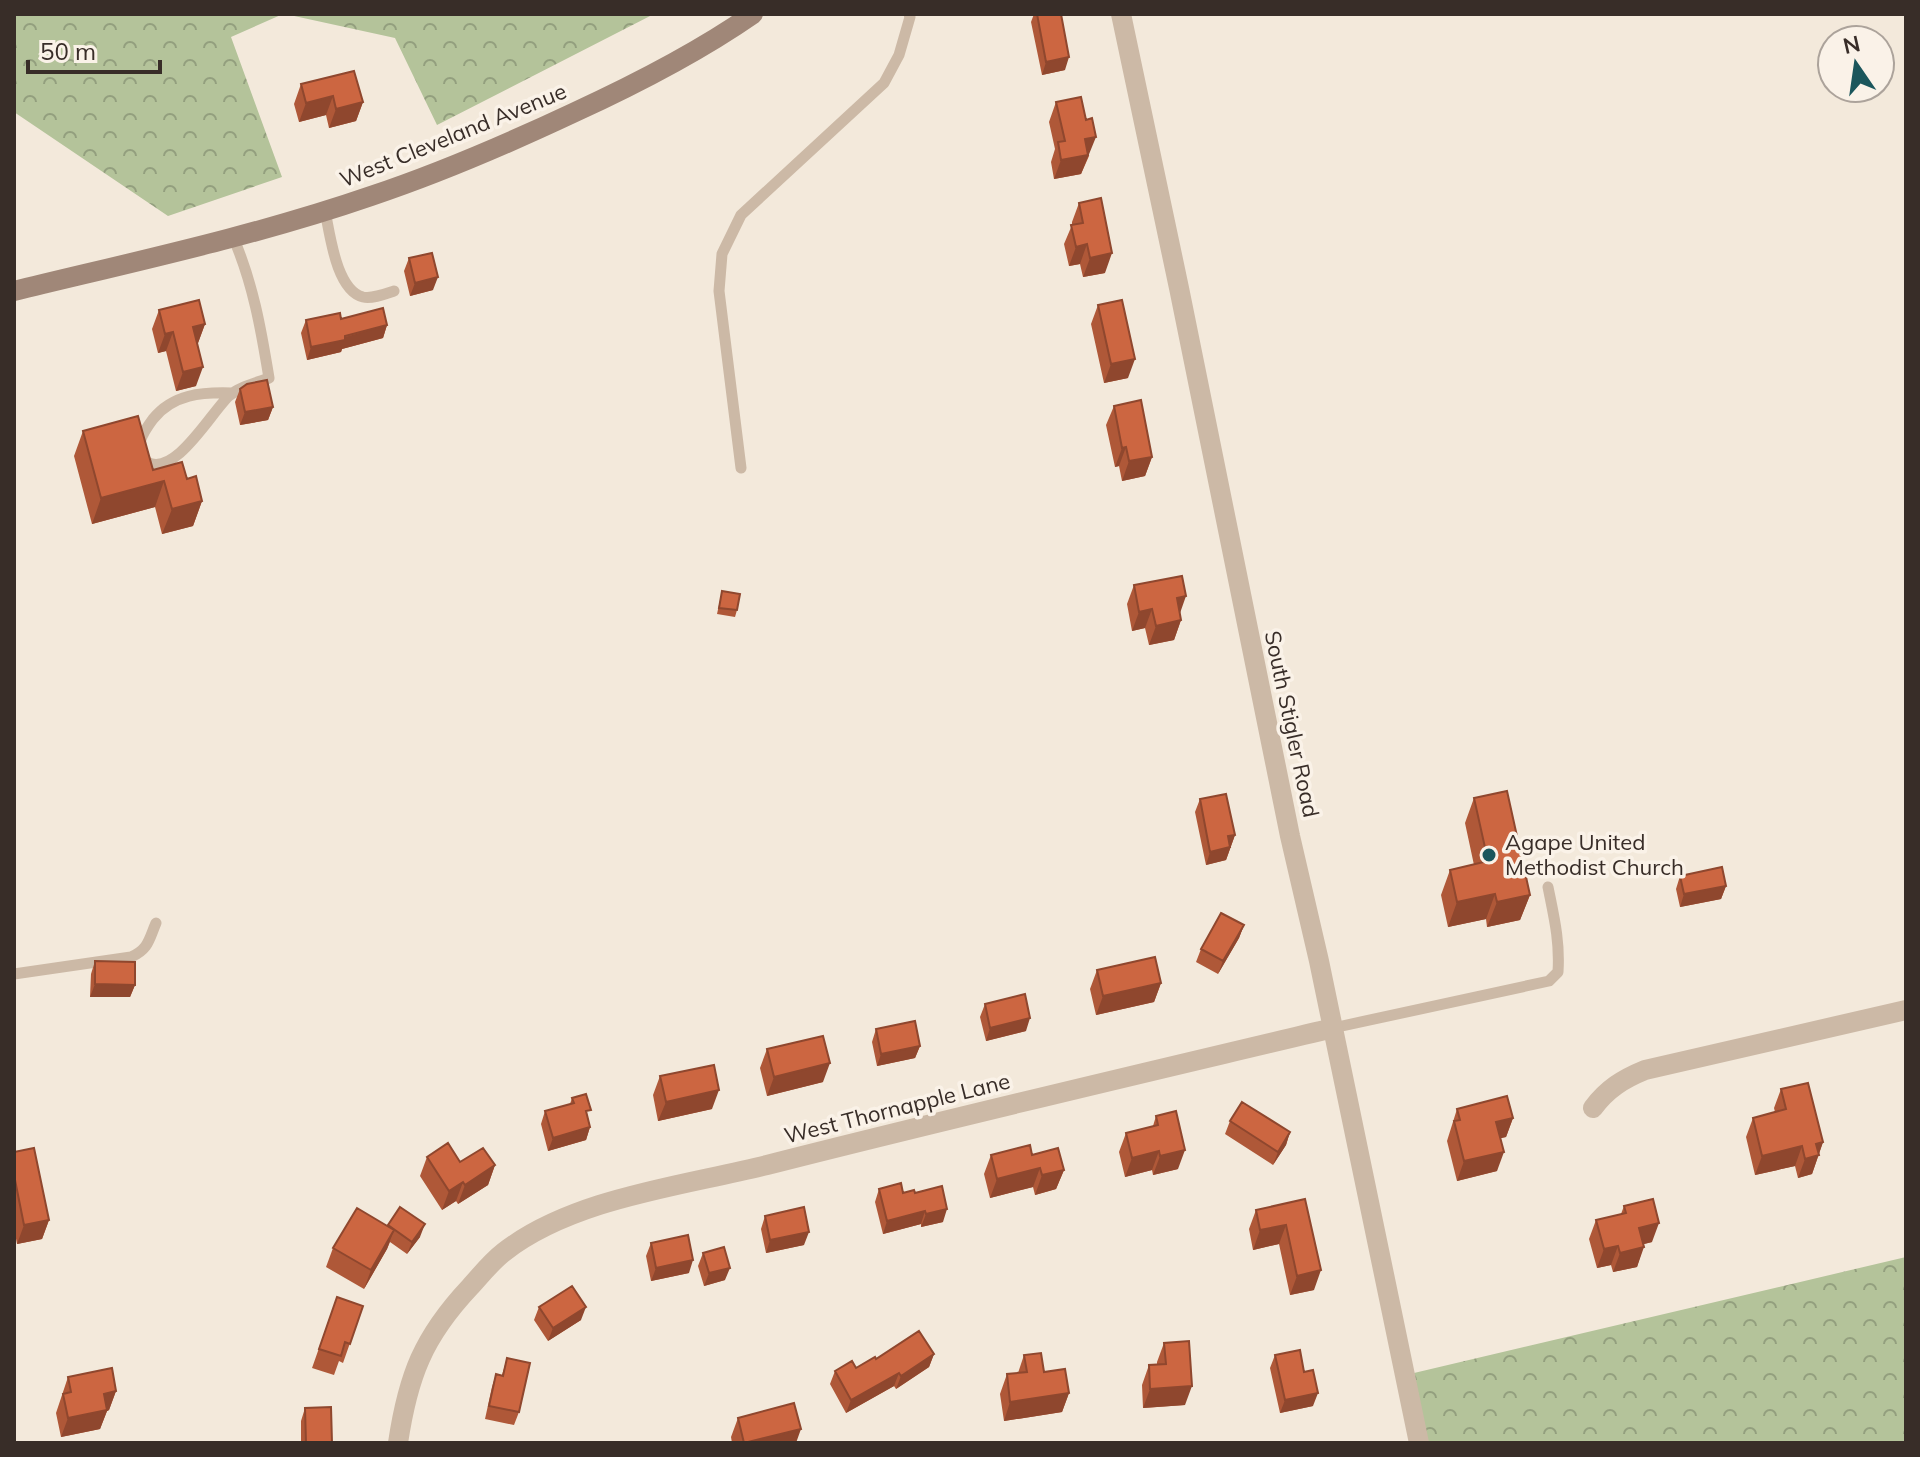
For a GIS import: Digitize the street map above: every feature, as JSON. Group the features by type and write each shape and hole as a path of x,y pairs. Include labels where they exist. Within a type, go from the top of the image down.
{"main road":[{"name":"West Cleveland Avenue","path":"14,291 233,237 325,211 430,175 529,134 641,80 753,14"}],"street":[{"name":"South Stigler Road","path":"1121,14 1419,1443"},
{"path":"1593,1108 1611,1088 1645,1070 1906,1010"},
{"name":"West Thornapple Lane","path":"398,1443 403,1406 423,1349 457,1300 505,1252 540,1229 570,1215 603,1204 1333,1028"}],"lane":[{"path":"741,468 719,291 722,254 741,215 884,83 899,55 909,14"},
{"path":"325,211 336,262 351,290 366,298 394,291"},
{"path":"232,393 187,447 173,458 160,465 143,459 139,449 142,436 164,408 191,394 232,393 269,378 250,281 233,237"},
{"path":"1333,1028 1549,981 1558,972 1559,956 1558,932 1548,887"},
{"path":"14,974 131,957 147,946 156,923"}],"green space":[{"path":"14,14 283,14 231,37 282,177 168,216 14,112"},
{"path":"285,14 654,14 437,125 395,38"},
{"path":"1906,1257 1906,1443 1428,1443 1414,1373"}],"building":[{"path":"1037,14 1061,14 1069,57 1046,62"},
{"path":"354,71 363,102 336,109 333,96 306,103 301,84"},
{"path":"1081,97 1086,120 1092,118 1096,137 1085,139 1088,155 1061,160 1058,142 1065,141 1056,102"},
{"path":"1101,198 1112,253 1090,258 1087,244 1076,247 1071,225 1083,223 1079,203"},
{"path":"432,253 438,277 415,283 409,258"},
{"path":"199,300 205,324 193,327 203,367 183,372 173,332 165,334 159,310"},
{"path":"1122,300 1135,359 1111,364 1098,305"},
{"path":"383,308 387,325 345,336 345,340 311,347 306,320 340,313 341,319"},
{"path":"267,380 273,407 245,412 240,389 247,384"},
{"path":"1141,400 1152,457 1129,461 1126,447 1122,448 1114,406"},
{"path":"138,416 153,470 182,462 187,479 196,476 202,501 172,509 164,481 101,498 83,431"},
{"path":"1182,576 1186,596 1177,598 1181,620 1156,626 1152,609 1139,612 1134,585"},
{"path":"722,591 740,594 737,610 719,608"},
{"path":"1507,791 1530,895 1497,902 1495,894 1457,902 1450,870 1488,861 1474,798"},
{"path":"1226,794 1235,835 1228,836 1230,847 1210,852 1200,799"},
{"path":"1722,867 1726,886 1684,894 1680,876"},
{"path":"1221,913 1244,925 1223,961 1201,949"},
{"path":"1155,957 1161,983 1103,996 1097,970"},
{"path":"95,961 135,962 135,985 95,984"},
{"path":"1025,994 1030,1018 990,1028 985,1004"},
{"path":"915,1021 920,1046 881,1054 876,1029"},
{"path":"823,1036 830,1063 774,1077 767,1049"},
{"path":"714,1065 719,1090 666,1102 660,1076"},
{"path":"1808,1083 1823,1142 1816,1144 1819,1155 1805,1159 1802,1146 1762,1156 1753,1118 1786,1109 1781,1089"},
{"path":"586,1094 591,1110 586,1111 590,1127 553,1138 545,1111 574,1103 572,1098"},
{"path":"1507,1096 1513,1118 1496,1122 1504,1152 1464,1161 1454,1121 1460,1120 1457,1109"},
{"path":"1242,1102 1290,1132 1278,1152 1230,1121"},
{"path":"1176,1111 1185,1150 1160,1156 1159,1151 1132,1158 1126,1133 1158,1125 1156,1116"},
{"path":"448,1143 460,1162 483,1148 495,1165 465,1185 463,1182 449,1191 427,1157"},
{"path":"1030,1145 1032,1155 1058,1148 1064,1170 1042,1175 1040,1168 997,1179 991,1155"},
{"path":"34,1148 49,1220 24,1225 14,1175 14,1152"},
{"path":"901,1183 903,1193 942,1186 947,1209 887,1221 879,1189"},
{"path":"1305,1199 1321,1270 1297,1276 1286,1225 1260,1230 1256,1210"},
{"path":"1653,1199 1659,1223 1639,1228 1644,1247 1620,1253 1618,1246 1604,1249 1596,1220 1626,1213 1624,1206"},
{"path":"400,1207 425,1224 412,1242 388,1225"},
{"path":"804,1207 809,1232 770,1240 765,1216"},
{"path":"357,1208 394,1230 371,1270 333,1248"},
{"path":"688,1235 693,1260 656,1268 651,1243"},
{"path":"724,1247 730,1268 709,1273 703,1253"},
{"path":"572,1286 586,1307 553,1328 539,1307"},
{"path":"337,1297 363,1306 350,1344 345,1342 341,1356 319,1349"},
{"path":"919,1331 934,1354 901,1376 899,1373 851,1400 835,1371 852,1361 856,1368 876,1359"},
{"path":"1189,1341 1192,1386 1150,1389 1149,1365 1166,1364 1164,1343"},
{"path":"1300,1350 1304,1372 1313,1370 1318,1393 1285,1400 1275,1355"},
{"path":"1041,1353 1044,1372 1065,1369 1069,1393 1010,1402 1007,1374 1027,1372 1024,1355"},
{"path":"507,1358 530,1363 519,1412 489,1406 496,1374 503,1376"},
{"path":"112,1368 116,1391 104,1394 107,1410 68,1418 63,1394 71,1392 68,1377"},
{"path":"794,1403 801,1429 744,1443 738,1418"},
{"path":"331,1407 332,1443 306,1443 305,1408"}],"place":[{"name":"Agape United Methodist Church","path":"1489,855"}]}
